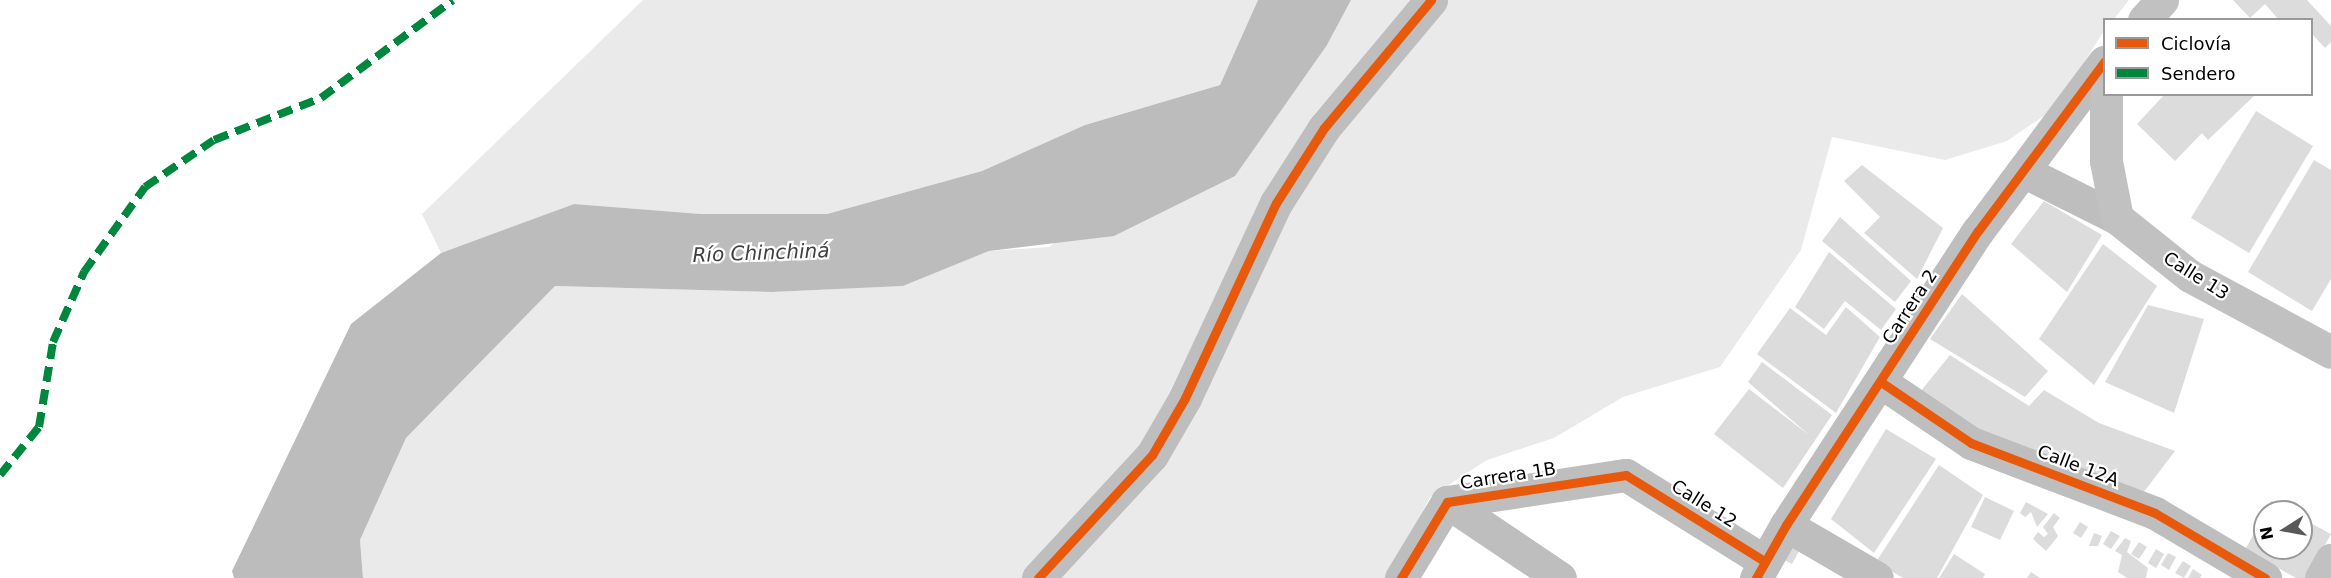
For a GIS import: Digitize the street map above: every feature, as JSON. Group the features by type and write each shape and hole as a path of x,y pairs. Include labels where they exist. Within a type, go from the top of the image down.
{"main road":[{"path":"2146,18 2162,0"},
{"path":"2106,96 2106,162 2117,218"},
{"name":"Calle 13","path":"2117,218 2190,276 2331,352"},
{"path":"2321,578 2331,560"}],"street":[{"path":"1038,578 1152,455 1185,398 1276,203 1324,128 1431,0"},
{"name":"Carrera 2","path":"1760,570 1786,525 1978,231 2103,63"},
{"path":"2023,171 2117,218"},
{"name":"Calle 12A","path":"1881,382 1971,443 2155,513 2265,578"},
{"name":"Carrera 1B","path":"1401,578 1447,502 1626,475"},
{"name":"Calle 12","path":"1626,475 1760,570"},
{"path":"1447,502 1560,578"},
{"path":"1786,525 1877,578"}],"shaded area":[{"path":"643,0 1258,0 1220,85 1085,125 982,171 827,214 701,214 574,204 441,253 422,214"},
{"path":"1351,0 2129,0 2115,18 2103,18 2103,33 2054,109 2007,141 1945,160 1832,137 1801,250 1720,367 1623,397 1554,438 1487,460 1430,497 1388,578 363,578 360,540 406,438 555,286 772,292 903,286 989,251 1049,247 1327,45"}],"water":[{"name":"Río Chinchiná","path":"1258,0 1351,0 1327,45 1235,176 1114,236 989,251 903,286 772,292 555,286 406,438 360,540 363,578 234,578 232,571 351,324 441,253 574,204 701,214 827,214 982,171 1085,125 1220,85"}],"building":[{"path":"2233,0 2307,0 2331,26 2331,42 2325,48 2313,35 2313,18 2277,18 2265,4 2250,18"},
{"path":"2163,96 2254,96 2208,140 2202,133 2175,161 2137,124"},
{"path":"2256,111 2313,146 2249,253 2191,218"},
{"path":"2314,160 2331,170 2331,279 2312,311 2248,272"},
{"path":"1862,165 1943,228 1917,279 1864,233 1880,217 1844,181"},
{"path":"2044,201 2102,235 2067,292 2011,244"},
{"path":"1840,217 1911,281 1895,302 1822,241"},
{"path":"2103,244 2157,286 2094,385 2039,339"},
{"path":"1829,252 1896,309 1881,330 1845,301 1824,329 1795,307"},
{"path":"1962,294 2048,371 2025,397 1930,339"},
{"path":"2148,305 2204,319 2174,413 2105,382"},
{"path":"1846,307 1880,337 1836,413 1757,354 1790,308 1826,335"},
{"path":"1950,355 2029,406 2044,390 2099,423 2175,451 2140,497 1990,440 1920,392"},
{"path":"1762,362 1832,415 1783,488 1714,434 1749,389 1809,435 1748,382"},
{"path":"1886,429 1936,459 1874,553 1831,519"},
{"path":"1939,465 1983,495 1937,578 1903,578 1876,562"},
{"path":"1985,497 2014,511 2000,540 1971,527"},
{"path":"2026,502 2048,514 2037,527 2031,512 2025,517 2020,513"},
{"path":"2054,513 2060,518 2053,527 2058,536 2046,551 2033,539 2038,532 2044,537 2048,534 2043,527"},
{"path":"2080,522 2088,527 2081,538 2073,533"},
{"path":"2313,524 2331,534 2307,578 2296,578 2263,560 2313,560"},
{"path":"2111,531 2120,536 2111,549 2103,544"},
{"path":"2094,533 2102,536 2098,546 2089,546"},
{"path":"2253,535 2253,554 2245,550"},
{"path":"1796,538 1804,542 1792,564 1784,560"},
{"path":"2125,538 2131,541 2127,552 2148,568 2146,578 2127,578 2118,572 2122,555 2115,551"},
{"path":"2139,542 2147,547 2139,559 2131,554"},
{"path":"2156,549 2164,554 2156,568 2148,563"},
{"path":"2168,553 2176,557 2169,570 2161,565"},
{"path":"1954,554 1985,574 1983,578 1939,578"},
{"path":"2183,561 2191,566 2184,578 2175,573"},
{"path":"2193,569 2202,575 2200,578 2188,578"},
{"path":"2031,572 2040,578 2027,578"}],"marked path":[{"path":"0,475 39,427 53,342 84,272 145,187 214,140 321,98 453,0"}],"cycle path":[{"path":"1038,578 1152,455 1185,398 1276,203 1324,128 1431,0"},
{"path":"1756,578 1786,525 1978,231 2103,63"},
{"path":"1881,382 1971,443 2155,513 2265,578"},
{"path":"1401,578 1447,502 1626,475 1764,561"}]}
